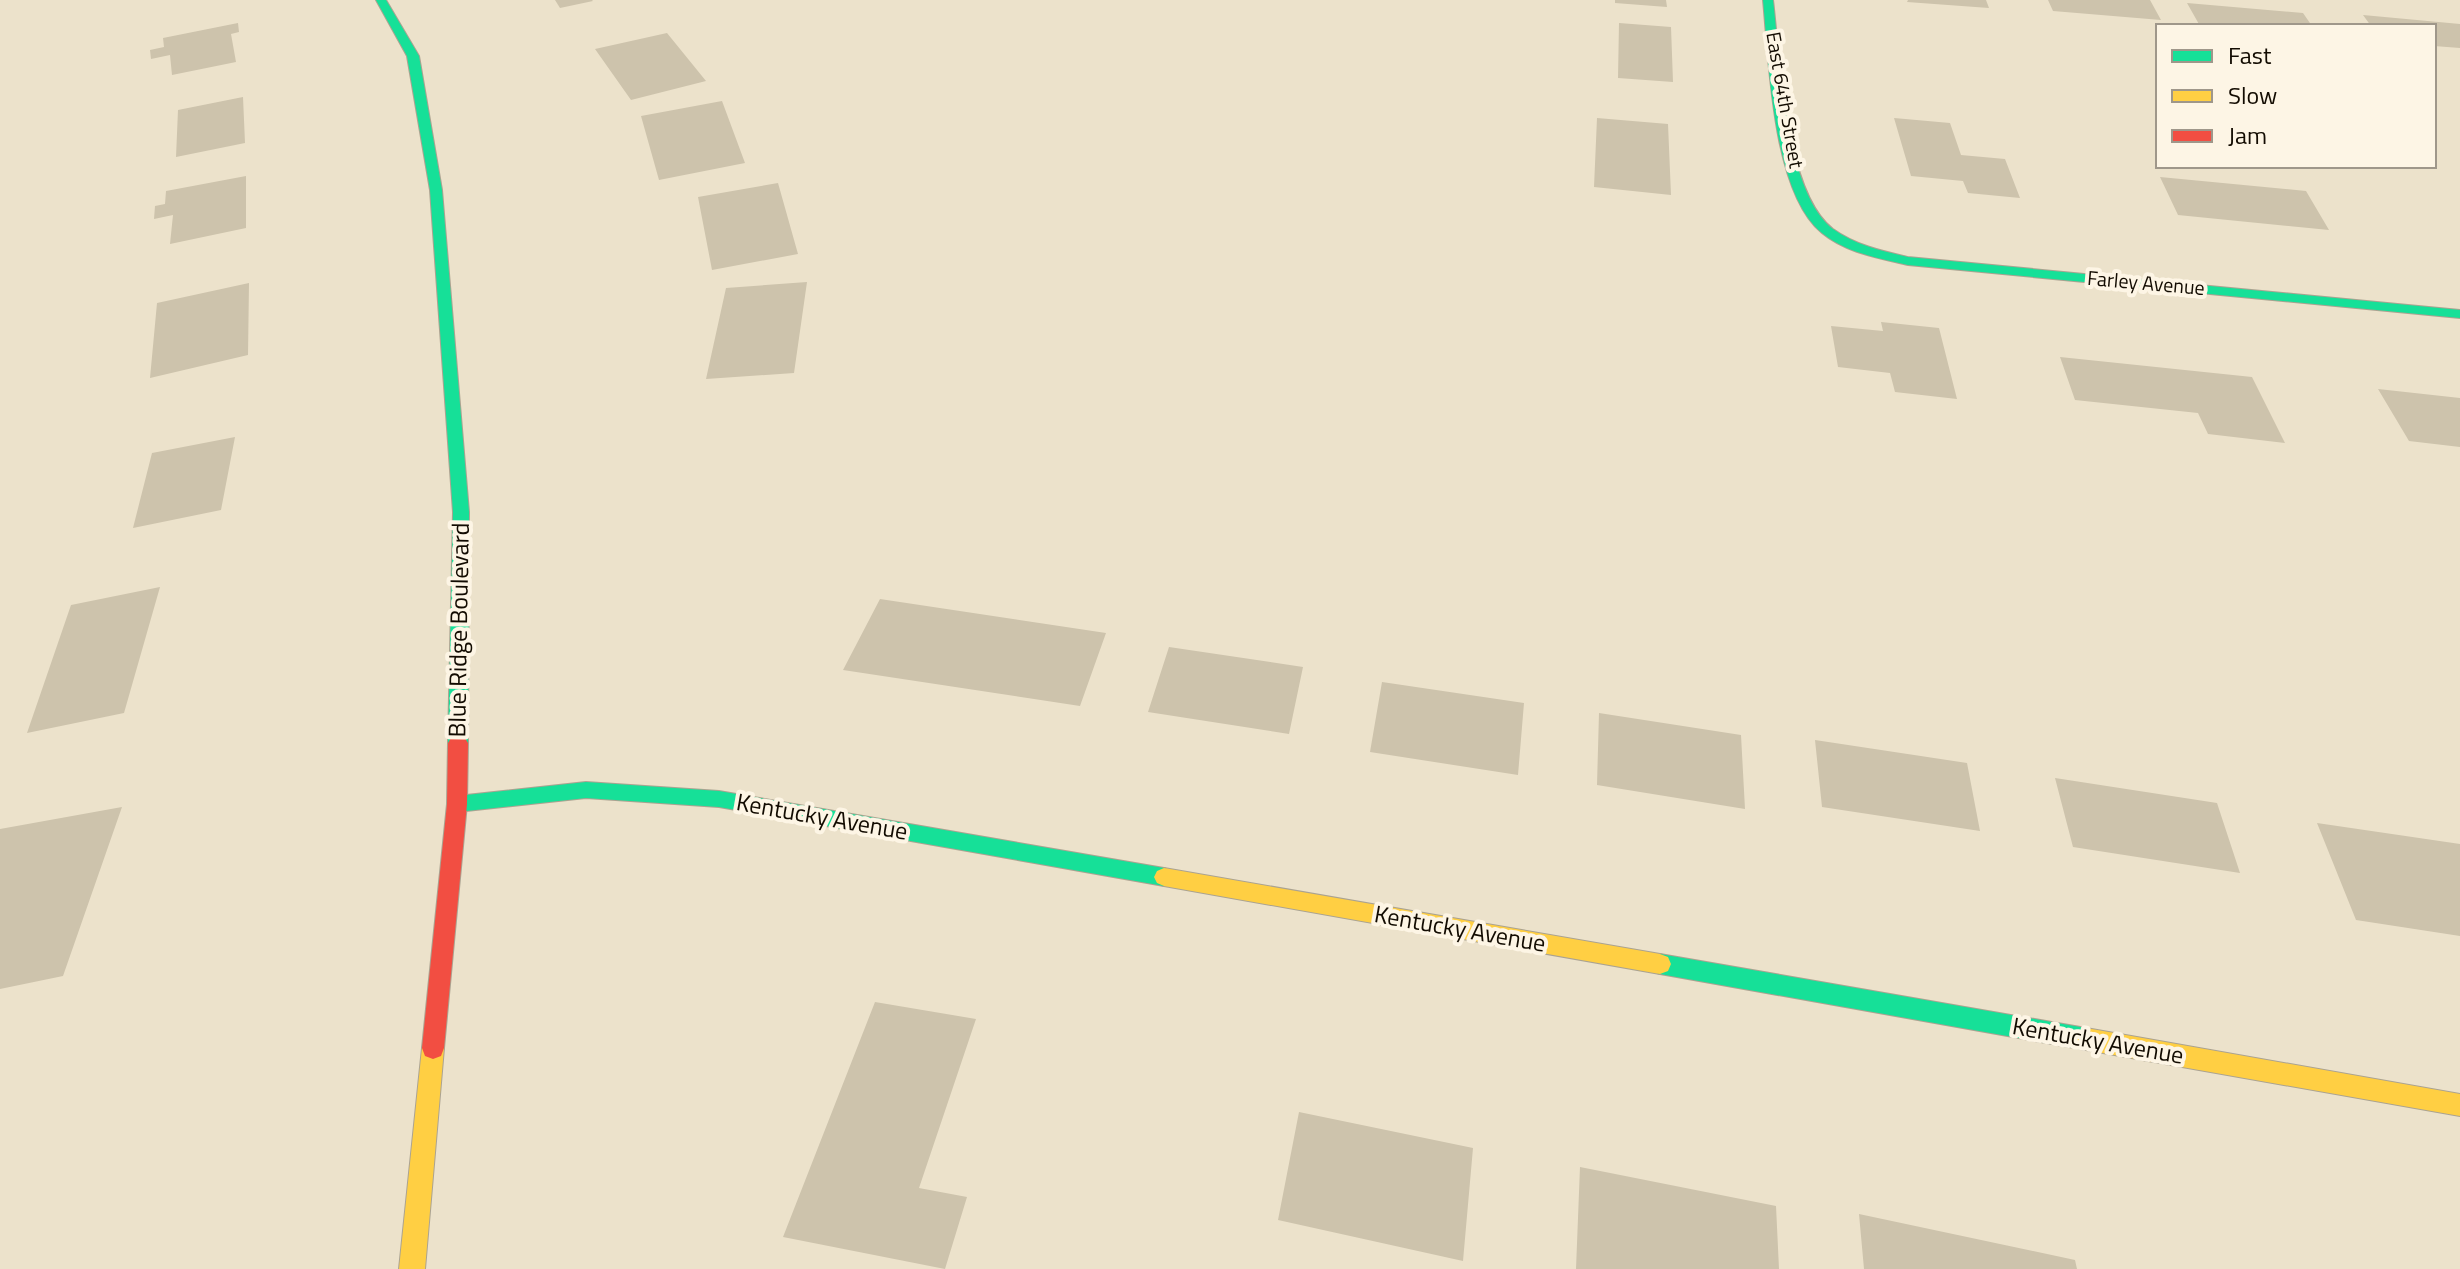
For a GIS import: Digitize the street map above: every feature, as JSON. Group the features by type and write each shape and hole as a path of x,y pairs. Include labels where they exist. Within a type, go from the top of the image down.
{"street":[{"name":"Blue Ridge Boulevard","path":"381,0 413,56 436,190 461,512 457,804 412,1269"},
{"name":"East 64th Street","path":"1768,0 1792,161 1811,214 1836,236"},
{"name":"Farley Avenue","path":"1836,236 1868,251 1908,261 2460,314"},
{"name":"Kentucky Avenue","path":"457,804 586,790 719,799 2460,1105"}],"building":[{"path":"555,0 592,0 593,1 560,8"},
{"path":"1615,0 1666,0 1667,7 1615,3"},
{"path":"1986,0 1989,8 1907,2"},
{"path":"2048,0 2150,0 2161,20 2053,11"},
{"path":"2187,3 2303,13 2311,24 2199,24"},
{"path":"2363,15 2460,24 2460,48 2436,46 2436,24 2370,24"},
{"path":"238,23 239,32 231,34 236,62 172,75 170,55 151,59 150,50 164,47 163,38"},
{"path":"1619,23 1671,27 1673,82 1618,78"},
{"path":"667,33 706,81 631,100 595,49"},
{"path":"243,97 245,143 176,157 178,110"},
{"path":"722,101 745,163 659,180 641,116"},
{"path":"1597,118 1668,124 1671,195 1594,187"},
{"path":"1894,118 1950,123 1961,155 2005,159 2020,198 1968,193 1963,181 1911,176"},
{"path":"246,176 246,228 170,244 173,215 154,219 155,206 165,204 166,191"},
{"path":"2160,177 2306,191 2329,230 2178,215"},
{"path":"778,183 798,254 712,270 698,197"},
{"path":"807,282 794,373 706,379 726,288"},
{"path":"249,283 248,355 150,378 157,303"},
{"path":"1881,322 1939,328 1957,399 1895,392 1890,373 1838,367 1831,326 1883,331"},
{"path":"2060,357 2252,377 2285,443 2208,434 2198,413 2075,400"},
{"path":"2378,389 2460,398 2460,447 2409,441"},
{"path":"235,437 221,510 133,528 152,453"},
{"path":"160,587 124,713 27,733 71,605"},
{"path":"880,599 1106,633 1080,706 843,670"},
{"path":"1169,647 1303,667 1289,734 1148,712"},
{"path":"1382,682 1524,703 1518,775 1370,752"},
{"path":"1599,713 1741,735 1745,809 1597,785"},
{"path":"1815,740 1967,763 1980,831 1822,807"},
{"path":"2055,778 2217,803 2240,873 2073,847"},
{"path":"122,807 63,976 0,989 0,829"},
{"path":"2317,823 2460,844 2460,936 2356,920"},
{"path":"875,1002 976,1019 919,1188 967,1197 945,1269 783,1237"},
{"path":"1299,1112 1473,1148 1463,1261 1278,1220"},
{"path":"1580,1167 1776,1206 1779,1269 1576,1269"},
{"path":"1859,1214 2075,1260 2077,1269 1864,1269"}],"traffic: fast":[{"path":"381,0 413,56 436,190 461,512 458,743"},
{"path":"1768,0 1782,117 1796,178 1818,222 1848,243 1908,261 2460,314"},
{"path":"457,804 586,790 719,799 1164,877"},
{"path":"1660,964 2086,1039"}],"traffic: slow":[{"path":"1164,877 1660,964"},
{"path":"2086,1039 2460,1105"},
{"path":"412,1269 433,1048"}],"traffic: jam":[{"path":"433,1048 457,804 458,743"}]}
